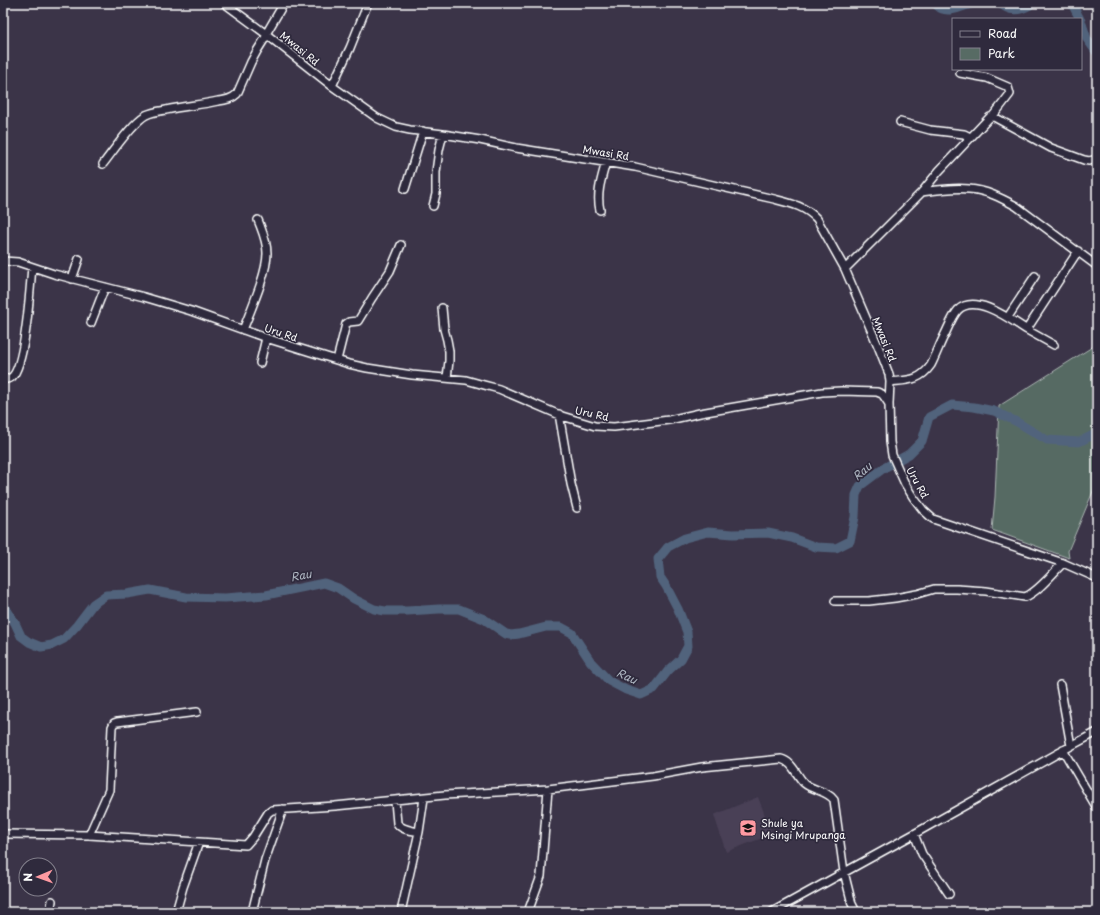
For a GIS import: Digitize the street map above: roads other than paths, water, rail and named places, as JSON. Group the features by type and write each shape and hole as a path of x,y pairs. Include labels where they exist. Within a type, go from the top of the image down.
{"street":[{"name":"Mwasi Rd","path":"224,3 332,86 385,123 396,127 635,167 796,204 810,212 817,218 845,268 878,346 889,374 890,382 888,404"},
{"path":"103,164 139,120 147,114 234,97 237,94 257,50 284,3"},
{"path":"332,86 350,48 368,3"},
{"path":"845,268 922,192 970,137 987,119 992,117 1010,94 1008,86 987,78 960,73"},
{"path":"992,117 1051,148 1084,160 1089,161 1097,159"},
{"path":"900,122 930,130 957,133 970,137"},
{"path":"405,189 423,131"},
{"path":"433,206 436,194 436,172 439,150 443,134"},
{"path":"600,210 598,193 606,162"},
{"path":"922,192 961,188 988,193 1016,206 1097,266"},
{"path":"243,330 267,260 266,245 258,220"},
{"path":"337,360 346,324 357,321 361,317 390,271 401,245"},
{"path":"1027,330 1078,251"},
{"path":"72,279 79,259"},
{"name":"Uru Rd","path":"3,261 18,262 72,279 151,299 191,311 266,338 367,368 412,375 466,380 499,389 559,414 595,426 614,428 669,420 700,413 822,392 877,392 882,394 888,404 892,455 905,484 913,497 923,510 933,519 1063,563 1097,578"},
{"path":"3,380 10,378 15,372 23,346 32,267"},
{"path":"1008,318 1035,276"},
{"path":"91,323 105,287"},
{"path":"890,382 907,380 920,376 926,372 931,365 952,318 959,309 968,306 985,306 1054,345"},
{"path":"442,308 444,329 449,351 447,378"},
{"path":"260,363 266,338"},
{"path":"559,414 571,484 577,508"},
{"path":"836,601 869,601 895,598 934,589 986,591 1025,597 1036,590 1063,563"},
{"path":"1060,685 1071,746"},
{"path":"88,835 109,790 112,727 114,723 163,715 197,712"},
{"path":"772,912 1097,732"},
{"path":"1063,750 1097,808"},
{"path":"3,834 88,835 246,845 250,842 268,813 272,810 548,789 653,776 702,767 776,759 785,760 806,784 832,796 834,800 844,872 852,904 856,912"},
{"path":"528,912 541,876 548,789"},
{"path":"401,912 419,832 424,798"},
{"path":"395,801 399,826 419,832"},
{"path":"252,912 265,860 283,809"},
{"path":"914,834 922,854 949,894"},
{"path":"176,912 199,842"},
{"path":"50,912 52,901"}],"waterway":[{"path":"934,3 941,9 946,10 975,3"},
{"path":"999,3 1007,8 1016,10 1022,9 1030,5 1030,3"},
{"path":"1070,3 1079,18"},
{"path":"1082,24 1087,39 1097,53"},
{"name":"Rau","path":"3,605 15,623 21,636 29,642 41,647 52,645 64,639 93,604 106,595 127,594 150,590 186,597 225,598 266,595 324,583 338,588 354,599 374,609 385,611 459,609 484,619 506,634 511,635 546,627 561,627 572,633 591,662 609,681 626,690 641,695 654,689 668,671 681,659 688,646 687,632 678,609 660,577 658,559 668,547 685,538 708,532 733,534 768,533 792,538 816,547 836,548 850,541 855,517 856,495 860,486 884,468 909,454 922,441 929,417 952,405 994,411 1017,422 1047,440 1079,442 1097,433"}],"place":[{"name":"Shule ya Msingi Mrupanga","path":"748,828"}]}
